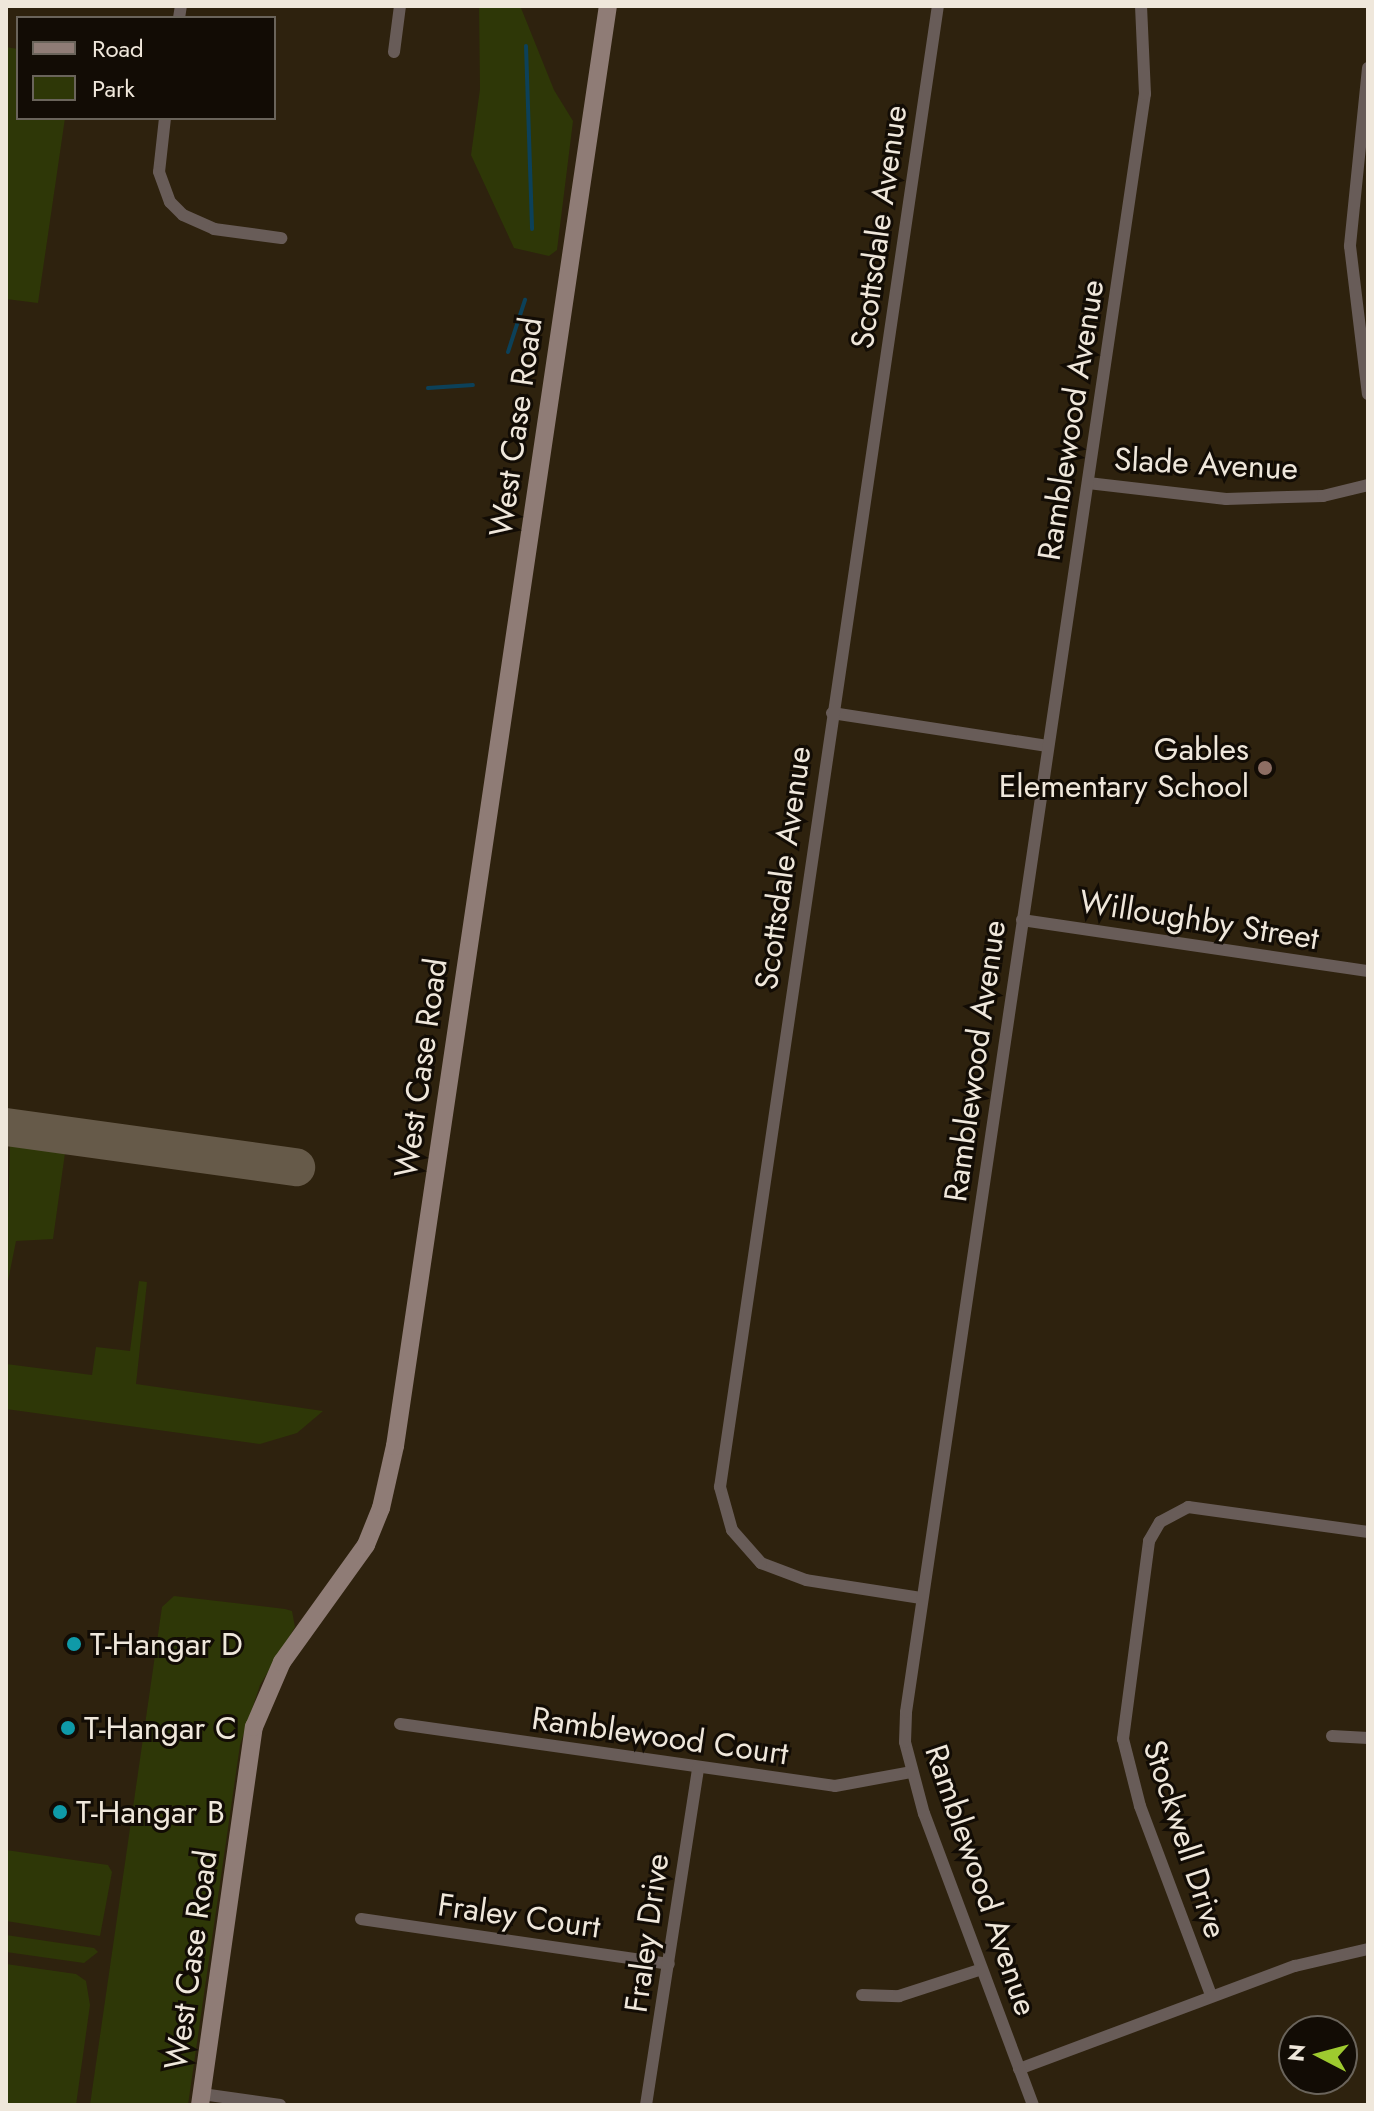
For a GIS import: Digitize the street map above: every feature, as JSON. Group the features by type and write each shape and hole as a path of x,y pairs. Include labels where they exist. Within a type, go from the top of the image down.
{"main road":[{"name":"West Case Road","path":"201,2099 254,1727 282,1662 366,1545 381,1508 395,1446 608,6"}],"street":[{"path":"394,52 400,6"},
{"name":"Scottsdale Avenue","path":"921,1598 806,1580 761,1563 732,1530 720,1487 938,6"},
{"name":"Ramblewood Avenue","path":"1033,2105 911,1772 906,1712 1145,94 1141,6"},
{"path":"1368,68 1351,281 1368,394"},
{"path":"165,120 159,172 170,202 183,215 214,229 281,238"},
{"name":"Slade Avenue","path":"1088,483 1226,499 1323,496 1368,485"},
{"path":"832,713 1047,746"},
{"name":"Willoughby Street","path":"1022,920 1368,971"},
{"name":"Stockwell Drive","path":"1211,1995 1140,1806 1123,1739 1146,1551 1170,1514 1188,1507 1219,1508 1368,1532"},
{"name":"Ramblewood Court","path":"400,1724 835,1786 911,1772"},
{"path":"1332,1736 1368,1738"},
{"name":"Fraley Drive","path":"646,2105 698,1768"},
{"name":"Fraley Court","path":"361,1919 669,1964"},
{"path":"1019,2069 1295,1966 1368,1949"},
{"path":"862,1995 899,1996 982,1969"},
{"path":"201,2099 280,2105"}],"green space":[{"path":"479,6 521,8 554,90 573,121 557,250 549,256 514,248 471,155 480,89"},
{"path":"6,47 16,49 16,120 65,120 38,303 6,299"},
{"path":"10,1145 65,1153 53,1239 16,1241 6,1291"},
{"path":"139,1281 147,1282 136,1384 323,1411 297,1433 260,1444 6,1409 6,1364 92,1375 96,1347 130,1351"},
{"path":"174,1596 285,1609 292,1611 295,1627 260,1685 240,1745 188,2105 90,2105 162,1607"},
{"path":"6,1850 108,1865 112,1872 100,1936 6,1921"},
{"path":"6,1935 94,1948 98,1952 84,1963 6,1952"},
{"path":"6,1964 76,1974 86,1981 90,2005 76,2105 6,2105"}],"waterway":[{"path":"526,46 532,229"},
{"path":"508,352 525,300"},
{"path":"428,388 473,385"}],"taxiway":[{"path":"6,1127 296,1167"}],"place":[{"name":"Gables Elementary School","path":"1265,768"},
{"name":"T-Hangar D","path":"74,1644"},
{"name":"T-Hangar C","path":"68,1728"},
{"name":"T-Hangar B","path":"60,1812"}]}
